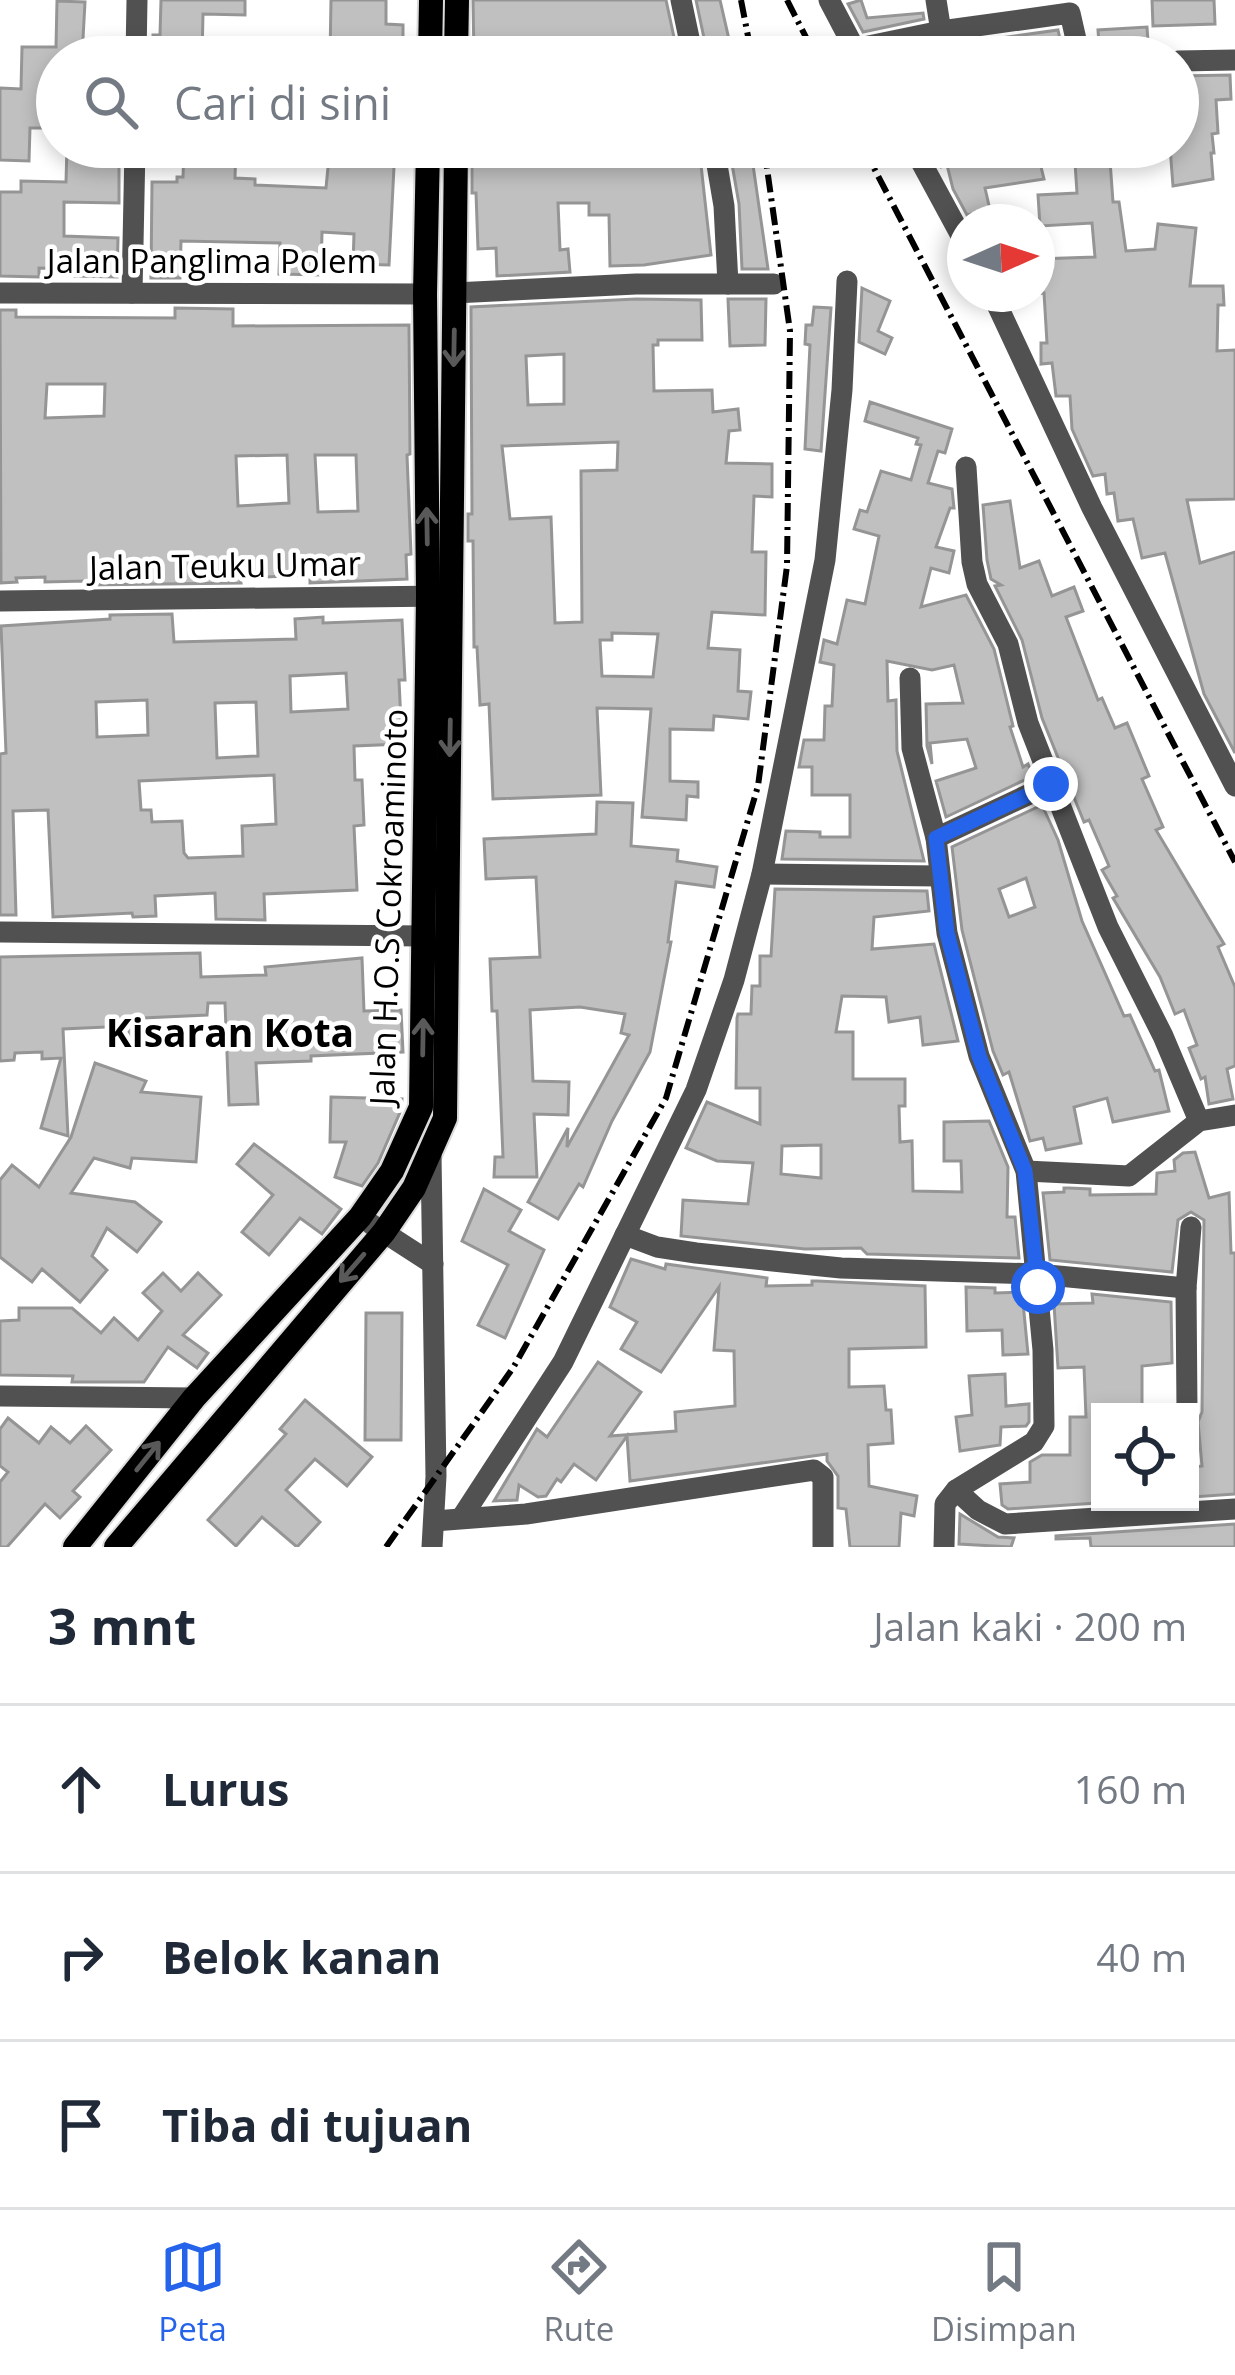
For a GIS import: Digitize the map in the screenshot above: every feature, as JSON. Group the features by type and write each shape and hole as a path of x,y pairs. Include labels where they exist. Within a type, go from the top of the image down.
{"main road":[{"path":"436,36 444,4"},
{"path":"444,4 452,36"},
{"name":"Jalan H.O.S Cokroaminoto","path":"116,1547 384,1232 413,1188 445,1118 440,596 424,294 427,168"},
{"name":"Jalan H.O.S Cokroaminoto","path":"75,1547 194,1398 360,1217 392,1171 421,1107 456,168"}],"street":[{"path":"136,36 137,0"},
{"path":"681,0 689,36"},
{"path":"829,0 847,36"},
{"path":"936,0 942,36"},
{"path":"922,36 1068,7"},
{"path":"1199,61 1235,60"},
{"path":"132,293 135,168"},
{"path":"718,168 728,284"},
{"path":"924,168 947,210"},
{"path":"462,1517 562,1362 696,1090 734,980 761,874 825,560 847,281"},
{"path":"454,293 773,284"},
{"name":"Jalan Panglima Polem","path":"0,293 424,294"},
{"path":"1000,312 1092,508 1235,786"},
{"path":"966,467 977,584 1008,644 1028,723 1108,927 1199,1121"},
{"name":"Jalan Teuku Umar","path":"0,601 440,596"},
{"path":"910,677 912,748 936,838 947,933 979,1056 1025,1171 1043,1350 1044,1426 1034,1442 956,1490 945,1504 944,1547"},
{"path":"936,838 1051,784"},
{"path":"761,874 939,876"},
{"path":"0,932 425,937"},
{"path":"421,1107 431,1152 432,1547"},
{"path":"1025,1171 1136,1174 1199,1121 1235,1115"},
{"path":"360,1217 433,1264"},
{"path":"1187,1403 1191,1227"},
{"path":"625,1235 657,1247 696,1253 841,1268 1037,1274 1186,1288"},
{"path":"0,1396 194,1398"},
{"path":"434,1521 526,1514 814,1470 823,1478 823,1547"},
{"path":"956,1490 978,1510 1004,1524 1143,1511"},
{"path":"1199,1508 1235,1509"}],"building":[{"path":"161,0 245,0 245,15 203,14 202,36 153,36 160,35"},
{"path":"331,0 386,0 386,24 403,25 403,36 330,36"},
{"path":"473,0 666,0 674,36 474,36"},
{"path":"696,0 720,0 728,36 704,36"},
{"path":"861,0 867,18 923,13 924,19 863,32 848,4"},
{"path":"1152,0 1214,0 1215,24 1153,26"},
{"path":"57,1 85,2 83,36 56,36"},
{"path":"1147,27 1148,36 1098,36 1098,30"},
{"path":"1058,30 1059,36 1015,36"},
{"path":"22,47 36,47 36,128 30,128 29,161 0,160 0,88 21,89"},
{"path":"1230,75 1231,99 1216,100 1213,179 1173,186 1172,168 1199,168 1199,76"},
{"path":"66,168 119,168 119,203 64,202 64,236 118,238 117,277 75,276 75,269 39,268 39,277 0,276 0,192 21,192 21,181 66,182"},
{"path":"183,168 235,168 235,178 255,179 255,185 326,188 328,168 394,168 389,265 353,264 354,234 322,232 321,275 279,274 280,243 181,241 180,278 151,278 152,182 177,182 177,177 183,177"},
{"path":"472,168 701,168 711,255 610,266 609,215 589,215 589,203 558,203 560,250 568,249 570,272 497,276 496,248 478,249 476,193 472,193"},
{"path":"733,168 753,168 768,269 742,269"},
{"path":"948,168 1041,168 1044,179 985,188 989,204 961,204"},
{"path":"1075,168 1111,168 1113,202 1119,202 1126,251 1155,249 1158,224 1196,228 1190,286 1223,286 1217,351 1235,350 1235,499 1187,500 1200,563 1235,552 1235,753 1204,694 1165,553 1142,558 1133,519 1118,521 1114,493 1107,494 1105,474 1093,476 1072,429 1070,396 1056,396 1052,363 1041,364 1041,343 1047,343 1045,312 1055,312 1055,258 1095,257 1092,223 1055,225 1055,204 1039,204 1038,195 1077,193"},
{"path":"862,288 890,301 878,331 892,338 885,354 859,342"},
{"path":"728,299 766,299 765,345 730,346"},
{"path":"701,300 702,340 658,340 653,345 654,391 712,390 713,412 738,409 740,430 729,431 726,463 772,464 772,497 754,496 752,552 766,552 765,615 712,612 708,648 740,650 738,691 751,692 748,719 714,716 713,730 670,729 670,781 698,782 698,797 687,796 686,820 642,817 651,709 597,708 601,795 493,799 489,704 480,705 473,541 468,541 468,514 472,514 471,307","holes":["564,354 564,404 528,405 526,356","618,442 617,470 581,471 582,622 555,623 551,517 510,519 502,446","612,633 658,634 653,677 602,676 600,640 612,640"]},
{"path":"814,307 831,308 821,451 805,449 810,345 805,344 806,325 812,325"},
{"path":"175,308 233,309 233,326 409,325 411,554 406,555 407,579 310,583 310,575 240,578 241,583 85,585 85,581 45,582 45,577 1,583 0,310 16,310 16,317 175,318","holes":["47,384 105,384 104,416 45,418","287,455 289,503 238,506 236,456","315,455 356,455 358,511 318,512"]},
{"path":"870,402 952,429 945,453 938,451 928,483 952,489 954,508 950,508 936,547 954,551 949,573 931,568 921,607 966,595 994,649 1010,727 1023,767 1028,764 1033,776 946,817 936,781 976,768 967,739 930,743 932,764 927,746 926,704 963,703 954,665 932,670 887,661 888,701 896,700 897,751 924,861 782,859 786,831 850,837 850,795 812,795 812,767 799,767 804,740 824,740 825,706 832,706 834,665 820,662 824,640 837,644 847,600 865,604 879,536 854,529 860,510 867,512 881,471 911,480 921,445 916,444 918,438 865,421"},
{"path":"1010,501 1020,568 1039,561 1052,596 1074,587 1083,611 1066,617 1098,700 1102,698 1115,728 1127,723 1149,776 1142,779 1163,827 1156,830 1224,944 1218,947 1235,987 1235,1066 1227,1069 1233,1099 1209,1104 1205,1077 1201,1079 1189,1048 1197,1045 1184,1010 1175,1014 1160,977 1113,898 1117,896 1102,870 1109,866 1089,820 1084,822 1042,718 1022,640 995,586 1001,585 991,579 987,560 983,505"},
{"path":"172,614 174,642 296,639 295,619 323,617 323,623 402,620 402,744 354,746 355,780 362,780 364,825 354,826 357,890 264,894 265,920 216,919 215,893 155,896 156,916 53,917 48,810 13,811 16,915 0,915 0,754 6,753 1,626 110,619 110,615","holes":["346,673 348,709 291,712 290,676","147,700 148,735 97,737 96,702","256,702 258,756 217,758 215,703","274,775 276,824 242,826 243,856 188,858 182,821 152,822 151,810 141,810 139,781"]},
{"path":"597,802 633,803 631,846 678,850 677,861 717,867 714,887 676,882 671,942 650,1052 583,1187 579,1184 558,1219 528,1202 568,1128 567,1147 629,1035 621,1033 625,1014 580,1007 530,1010 533,1081 569,1082 568,1115 534,1114 537,1177 494,1177 495,1157 503,1157 490,959 540,957 536,877 486,879 484,839 596,834"},
{"path":"1042,805 1058,840 1082,921 1124,1016 1130,1015 1155,1071 1159,1070 1169,1111 1113,1122 1107,1098 1074,1107 1081,1143 1046,1150 1043,1138 1030,1141 1009,1072 1003,1075 993,1051 962,930 952,847","holes":["1026,878 1035,907 1009,917 999,889"]},
{"path":"775,889 927,891 929,911 874,917 872,949 934,944 958,1041 923,1045 920,1017 889,1022 886,997 842,996 836,1032 853,1032 853,1079 905,1079 905,1106 899,1106 900,1142 912,1141 913,1191 962,1192 961,1161 944,1161 944,1122 989,1121 1008,1167 1007,1217 1015,1217 1019,1258 867,1254 861,1248 805,1249 681,1236 683,1200 748,1204 753,1163 717,1161 686,1148 707,1102 760,1124 760,1088 736,1088 737,1018 751,1014 752,986 760,986 760,956 771,956","holes":["821,1145 821,1178 781,1174 782,1146"]},
{"path":"200,953 201,977 266,975 265,967 362,958 364,1011 401,1010 403,1052 256,1063 258,1104 229,1105 225,1003 208,1003 207,1015 143,1018 144,1038 128,1039 128,1026 63,1029 68,1136 41,1128 61,1058 42,1059 42,1052 15,1053 14,1060 0,1061 0,957"},
{"path":"95,1063 146,1081 141,1092 201,1097 196,1162 132,1158 130,1168 94,1158 71,1193 135,1202 161,1222 137,1252 107,1228 92,1256 107,1270 80,1302 42,1269 32,1282 0,1257 0,1180 12,1165 39,1187 71,1137"},
{"path":"331,1097 402,1099 378,1163 362,1186 335,1177 346,1142 330,1142"},
{"path":"254,1144 341,1209 322,1234 300,1218 269,1255 242,1232 273,1195 237,1164"},
{"path":"1195,1152 1209,1198 1229,1193 1231,1253 1235,1253 1235,1494 1199,1497 1204,1220 1191,1212 1178,1220 1172,1272 1050,1260 1043,1193 1069,1188 1090,1189 1090,1195 1156,1194 1157,1173 1175,1171 1174,1160"},
{"path":"484,1189 521,1210 509,1231 544,1250 505,1338 478,1325 508,1265 462,1241"},
{"path":"631,1259 665,1269 666,1264 767,1278 766,1286 817,1281 925,1286 926,1347 849,1349 849,1387 884,1386 886,1410 891,1410 893,1443 868,1445 869,1486 917,1496 914,1516 901,1513 899,1547 850,1547 846,1509 838,1508 838,1476 827,1454 630,1481 627,1436 596,1480 574,1464 546,1496 538,1497 519,1485 517,1500 494,1501 537,1429 547,1437 598,1362 641,1392 610,1436 676,1431 675,1412 735,1406 734,1351 714,1350 719,1287 661,1372 621,1349 637,1322 610,1307"},
{"path":"163,1273 181,1291 198,1273 221,1295 183,1335 208,1353 197,1368 168,1347 144,1382 0,1375 0,1321 19,1320 19,1308 72,1308 101,1333 114,1318 138,1340 162,1311 143,1293"},
{"path":"966,1287 1022,1292 1028,1354 1003,1355 1002,1330 967,1331"},
{"path":"1092,1294 1171,1302 1172,1363 1142,1366 1142,1403 1091,1403 1091,1503 1008,1509 1002,1505 1000,1484 1030,1482 1030,1462 1042,1455 1070,1455 1070,1417 1086,1417 1084,1367 1058,1368 1054,1304 1093,1303"},
{"path":"366,1313 402,1313 401,1440 365,1440"},
{"path":"1005,1374 1006,1406 1029,1404 1029,1422 1001,1427 1000,1445 960,1451 956,1417 972,1415 969,1376"},
{"path":"305,1400 372,1457 347,1486 315,1459 286,1490 320,1522 297,1547 262,1517 236,1546 208,1520 286,1434 280,1429"},
{"path":"8,1418 39,1443 51,1427 70,1443 86,1426 111,1450 73,1491 80,1497 60,1518 45,1504 7,1547 0,1547 0,1482 8,1472 0,1466 0,1429"},
{"path":"960,1514 998,1537 1014,1538 1011,1547 959,1544"},
{"path":"1235,1524 1235,1547 1091,1547 1090,1538 1056,1539 1056,1536"}],"railway":[{"path":"741,0 748,36"},
{"path":"787,0 805,36"},
{"path":"386,1547 513,1368 666,1098 758,786 787,566 790,331 767,168"},
{"path":"874,168 1235,862"}],"district":[{"name":"Kisaran Kota","path":"230,1031"}],"route":[{"path":"1038,1287 1025,1171 979,1056 947,933 936,838 1051,784"}]}
